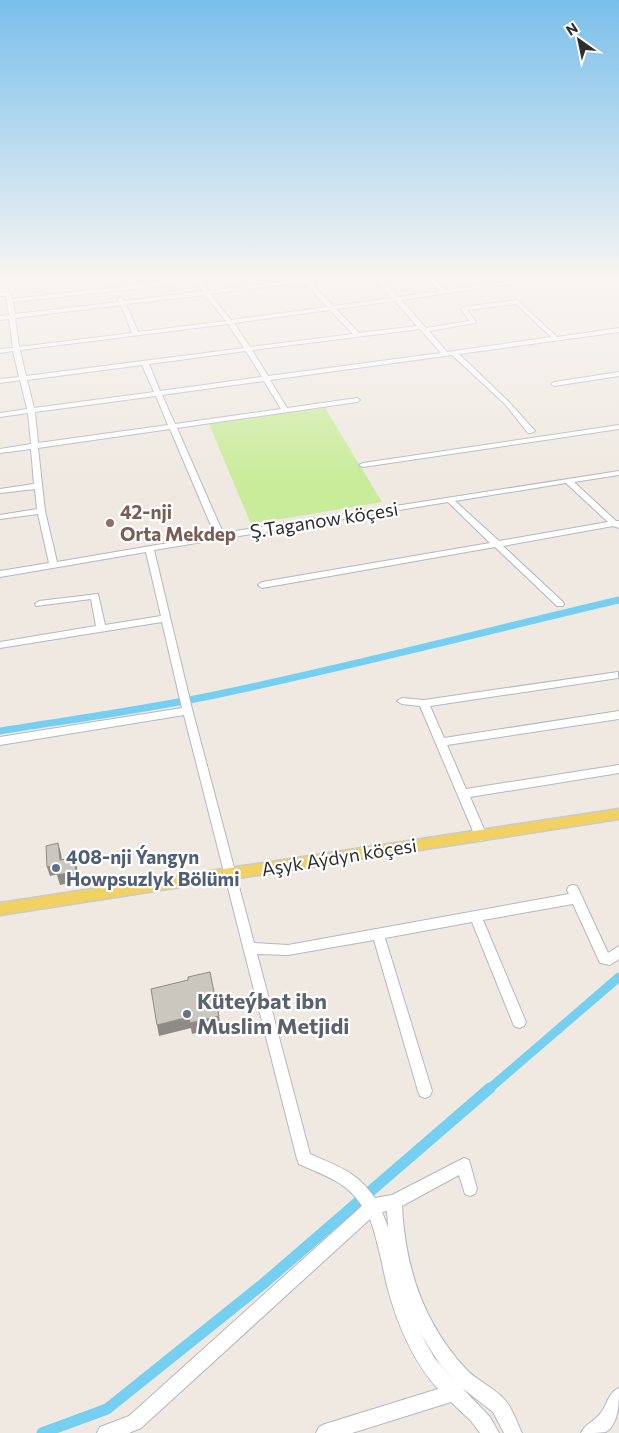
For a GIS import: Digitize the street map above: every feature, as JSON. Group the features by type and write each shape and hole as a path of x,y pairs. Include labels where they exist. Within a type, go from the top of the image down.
{"main road":[{"name":"Aşyk Aýdyn köçesi","path":"0,909 619,814"}],"street":[{"path":"15,345 31,411 36,446 38,486 54,565"},
{"path":"0,351 51,345"},
{"path":"246,345 285,410"},
{"path":"0,381 290,345"},
{"path":"440,345 507,403 531,432"},
{"path":"0,415 514,345"},
{"path":"145,363 171,427 220,536"},
{"path":"554,384 619,374"},
{"path":"0,451 357,400"},
{"path":"364,465 619,427"},
{"name":"Ş.Taganow köçesi","path":"0,574 220,536 619,473"},
{"path":"568,481 617,525"},
{"path":"0,491 38,486"},
{"path":"450,500 498,543 560,604"},
{"path":"0,518 42,511"},
{"path":"262,585 498,543 617,525"},
{"path":"149,548 188,710 304,1159 351,1181 373,1206 410,1330 430,1367 482,1418 490,1433"},
{"path":"39,604 95,596 102,629"},
{"path":"0,646 166,618"},
{"path":"402,700 424,703 618,675"},
{"path":"424,703 481,836"},
{"path":"0,741 188,710"},
{"path":"442,742 619,715"},
{"path":"464,794 619,770"},
{"path":"251,948 288,950 476,917 575,894 604,959 610,959 619,951"},
{"path":"476,917 519,1022"},
{"path":"378,934 425,1091"},
{"path":"106,1433 135,1422 373,1206 394,1202 464,1165 470,1189"},
{"path":"394,1202 398,1252 414,1307 428,1333 461,1376 499,1406 513,1433"},
{"path":"325,1433 455,1392"},
{"path":"590,1433 605,1422 619,1396"}],"green space":[{"path":"325,408 382,502 251,524 209,424"}],"building":[{"path":"58,843 60,860 74,858 76,872 57,875 56,865 47,867 46,846"},
{"name":"Küteýbat ibn Muslim Metjidi","path":"210,972 219,1016 190,1023 189,1017 157,1025 151,989 188,980 188,977"}],"waterway":[{"path":"0,731 196,699 619,600"},
{"path":"489,1089 619,977"},
{"path":"42,1433 107,1409 263,1284 490,1088"}],"place":[{"name":"42-nji Orta Mekdep","path":"110,523"},
{"name":"408-nji Ýangyn Howpsuzlyk Bölümi","path":"56,868"},
{"name":"Küteýbat ibn Muslim Metjidi","path":"187,1014"}]}
